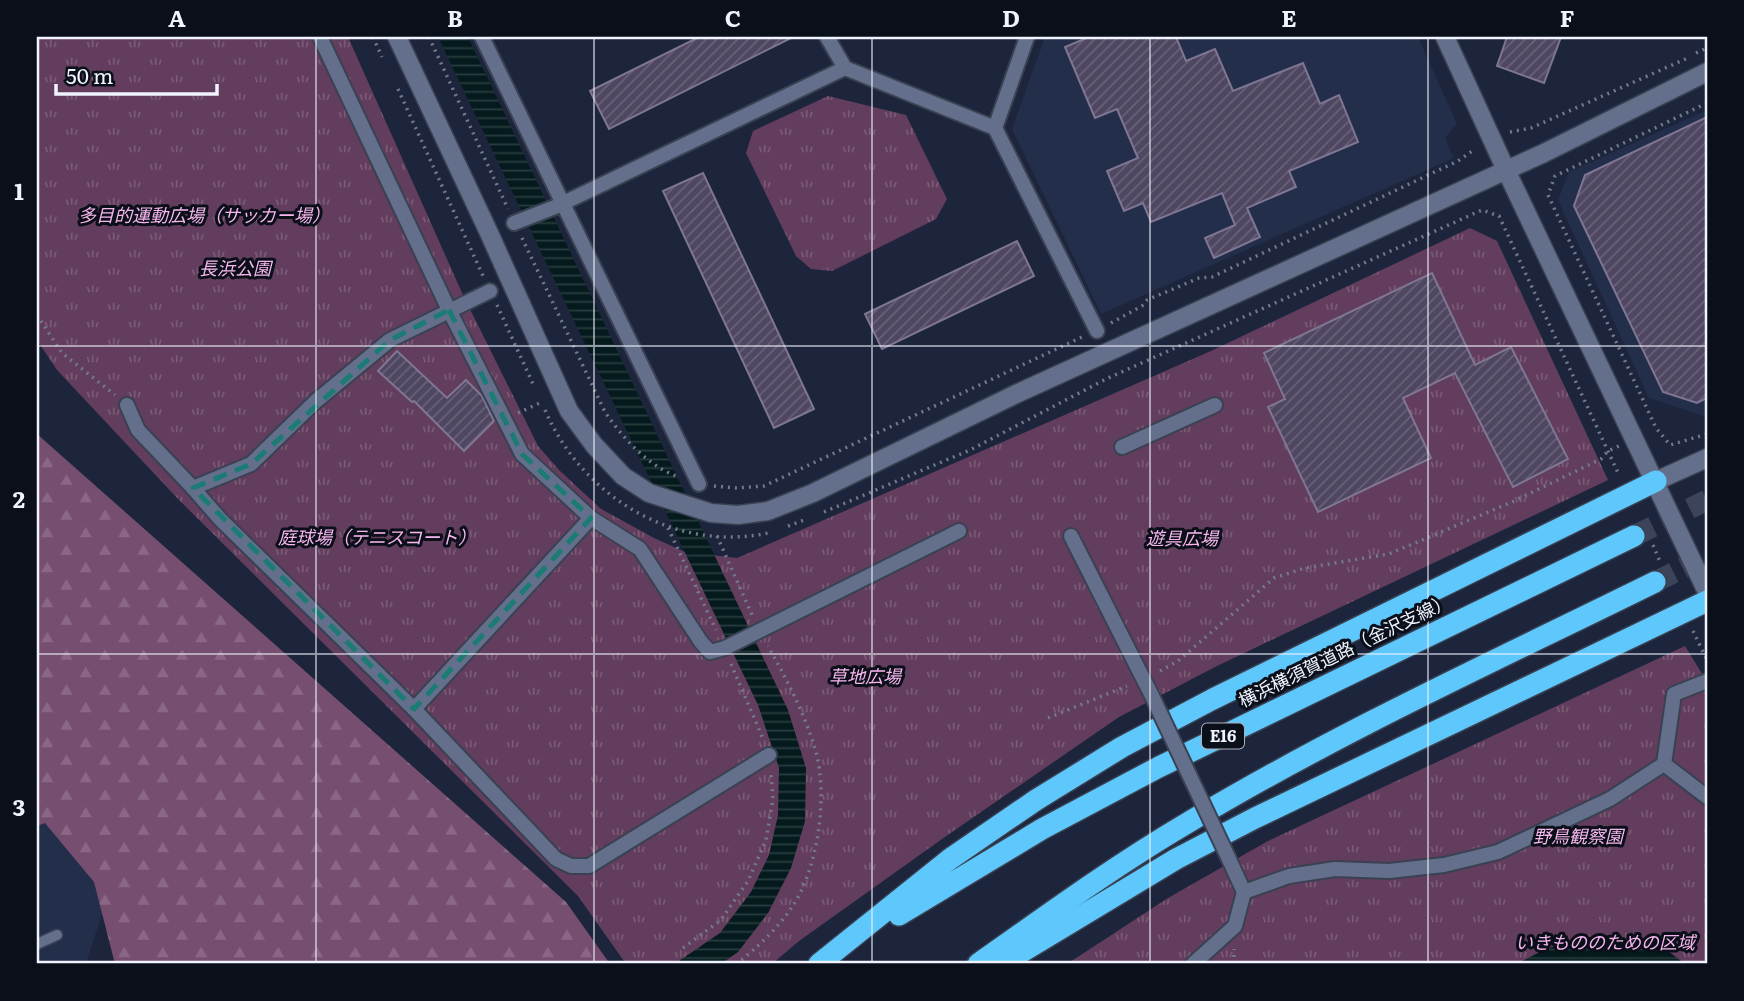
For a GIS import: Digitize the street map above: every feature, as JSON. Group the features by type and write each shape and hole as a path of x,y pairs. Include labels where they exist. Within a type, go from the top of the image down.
{"highway":[{"path":"819,964 950,859 1036,800 1122,747 1213,699 1656,481"},
{"name":"横浜横須賀道路（金沢支線）","path":"828,964 909,908 1065,817 1274,710 1634,536"},
{"path":"978,964 1070,899 1188,822 1311,753 1656,582"},
{"path":"1002,964 1165,865 1221,835 1707,601"}],"street":[{"path":"320,37 449,310 522,453 591,517 640,549 710,652 725,648 958,531"},
{"path":"397,37 569,411 594,445 623,476 649,494 711,513 738,515 768,512 813,493 1016,394 1506,170 1707,72"},
{"path":"482,37 559,205 699,484"},
{"path":"827,37 845,68 995,128 1097,331"},
{"path":"995,128 1027,37"},
{"path":"1445,37 1707,592"},
{"path":"514,223 559,205 845,68"},
{"path":"193,488 251,464 316,401 390,340 490,291"},
{"path":"127,405 138,430 220,519 414,709 556,859 571,866 589,866 769,755"},
{"path":"1122,447 1215,405"},
{"path":"1656,481 1707,458"},
{"path":"414,709 591,517"},
{"path":"1071,536 1144,678 1244,892 1235,926 1192,964"},
{"path":"1244,892 1289,876 1335,869 1389,871 1444,865 1498,852 1610,799 1664,764 1674,694 1707,681"},
{"path":"1664,764 1707,797"}],"lane":[{"path":"37,944 57,935"}],"path":[{"path":"429,37 605,412 617,429 649,461 667,473 699,484 735,488 764,486 1097,331 1142,306 1147,300 1199,278 1212,277 1458,161 1492,140 1513,131 1531,128 1707,48"},
{"path":"1707,103 1555,176 1548,195 1656,428 1670,445 1707,434"},
{"path":"37,315 62,353 127,405"},
{"path":"504,419 542,402"},
{"path":"1048,718 1178,662 1274,578 1305,568 1389,554 1512,502 1601,459 1608,451 1656,428"},
{"path":"668,528 725,648 769,755 774,799 766,840 748,881 721,919 684,948"},
{"path":"717,536 759,630 799,705 817,755 821,802 813,857 793,906 736,964"}],"highlighted area":[{"path":"449,310 522,454 591,518 414,709 193,488 251,464 390,340"}],"shaded area":[{"path":"438,37 468,37 788,710 806,768 805,821 791,868 768,913 738,952 721,964 681,964 679,961 720,933 751,892 769,855 778,815 779,768 758,705"},
{"path":"1045,37 1418,37 1457,124 1445,138 1454,158 1101,314 1012,129"},
{"path":"1707,110 1707,417 1649,398 1558,200 1569,172"},
{"path":"37,803 132,820 86,964 37,964"},
{"path":"1611,935 1668,951 1685,964 1517,964 1562,944"}],"green space":[{"name":"長浜公園","path":"37,37 348,37 463,295 538,446 559,470 601,509 685,552 737,558 1211,351 1470,228 1497,241 1608,480 1217,666 1119,717 942,839 799,941 772,964 626,964 578,896 178,499 57,370 37,340"},
{"path":"828,96 906,115 947,199 936,219 832,271 811,269 796,256 746,153 753,131"},
{"path":"37,434 566,902 610,964 115,964 94,882 45,823 37,826"},
{"name":"野鳥観察園","path":"1685,646 1707,682 1707,964 1067,964 1168,898 1268,841"}],"building":[{"path":"699,37 793,37 609,129 590,91"},
{"path":"1089,37 1176,37 1186,61 1215,49 1233,91 1303,63 1320,104 1339,95 1358,142 1289,171 1296,187 1247,208 1260,237 1214,258 1205,238 1235,225 1222,193 1151,222 1143,203 1124,211 1107,171 1138,158 1117,109 1095,118 1065,47"},
{"path":"1507,37 1561,37 1544,83 1497,66"},
{"path":"1707,117 1707,398 1697,403 1663,392 1574,206 1585,175"},
{"path":"703,173 814,409 774,428 663,191"},
{"path":"1017,241 1034,276 882,349 865,314"},
{"path":"1432,273 1475,365 1511,347 1568,459 1513,487 1455,373 1403,398 1431,458 1318,512 1268,407 1285,399 1264,353"},
{"path":"397,351 447,398 466,380 482,396 494,421 464,451 414,401 378,371"}],"tunnel":[{"path":"1634,536 1707,500"},
{"path":"1655,582 1707,556"}],"park label":[{"name":"多目的運動広場（サッカー場）","path":"204,216"},
{"name":"庭球場（テニスコート）","path":"377,538"},
{"name":"遊具広場","path":"1182,539"},
{"name":"草地広場","path":"865,677"},
{"name":"いきもののための区域","path":"1605,943"}]}
